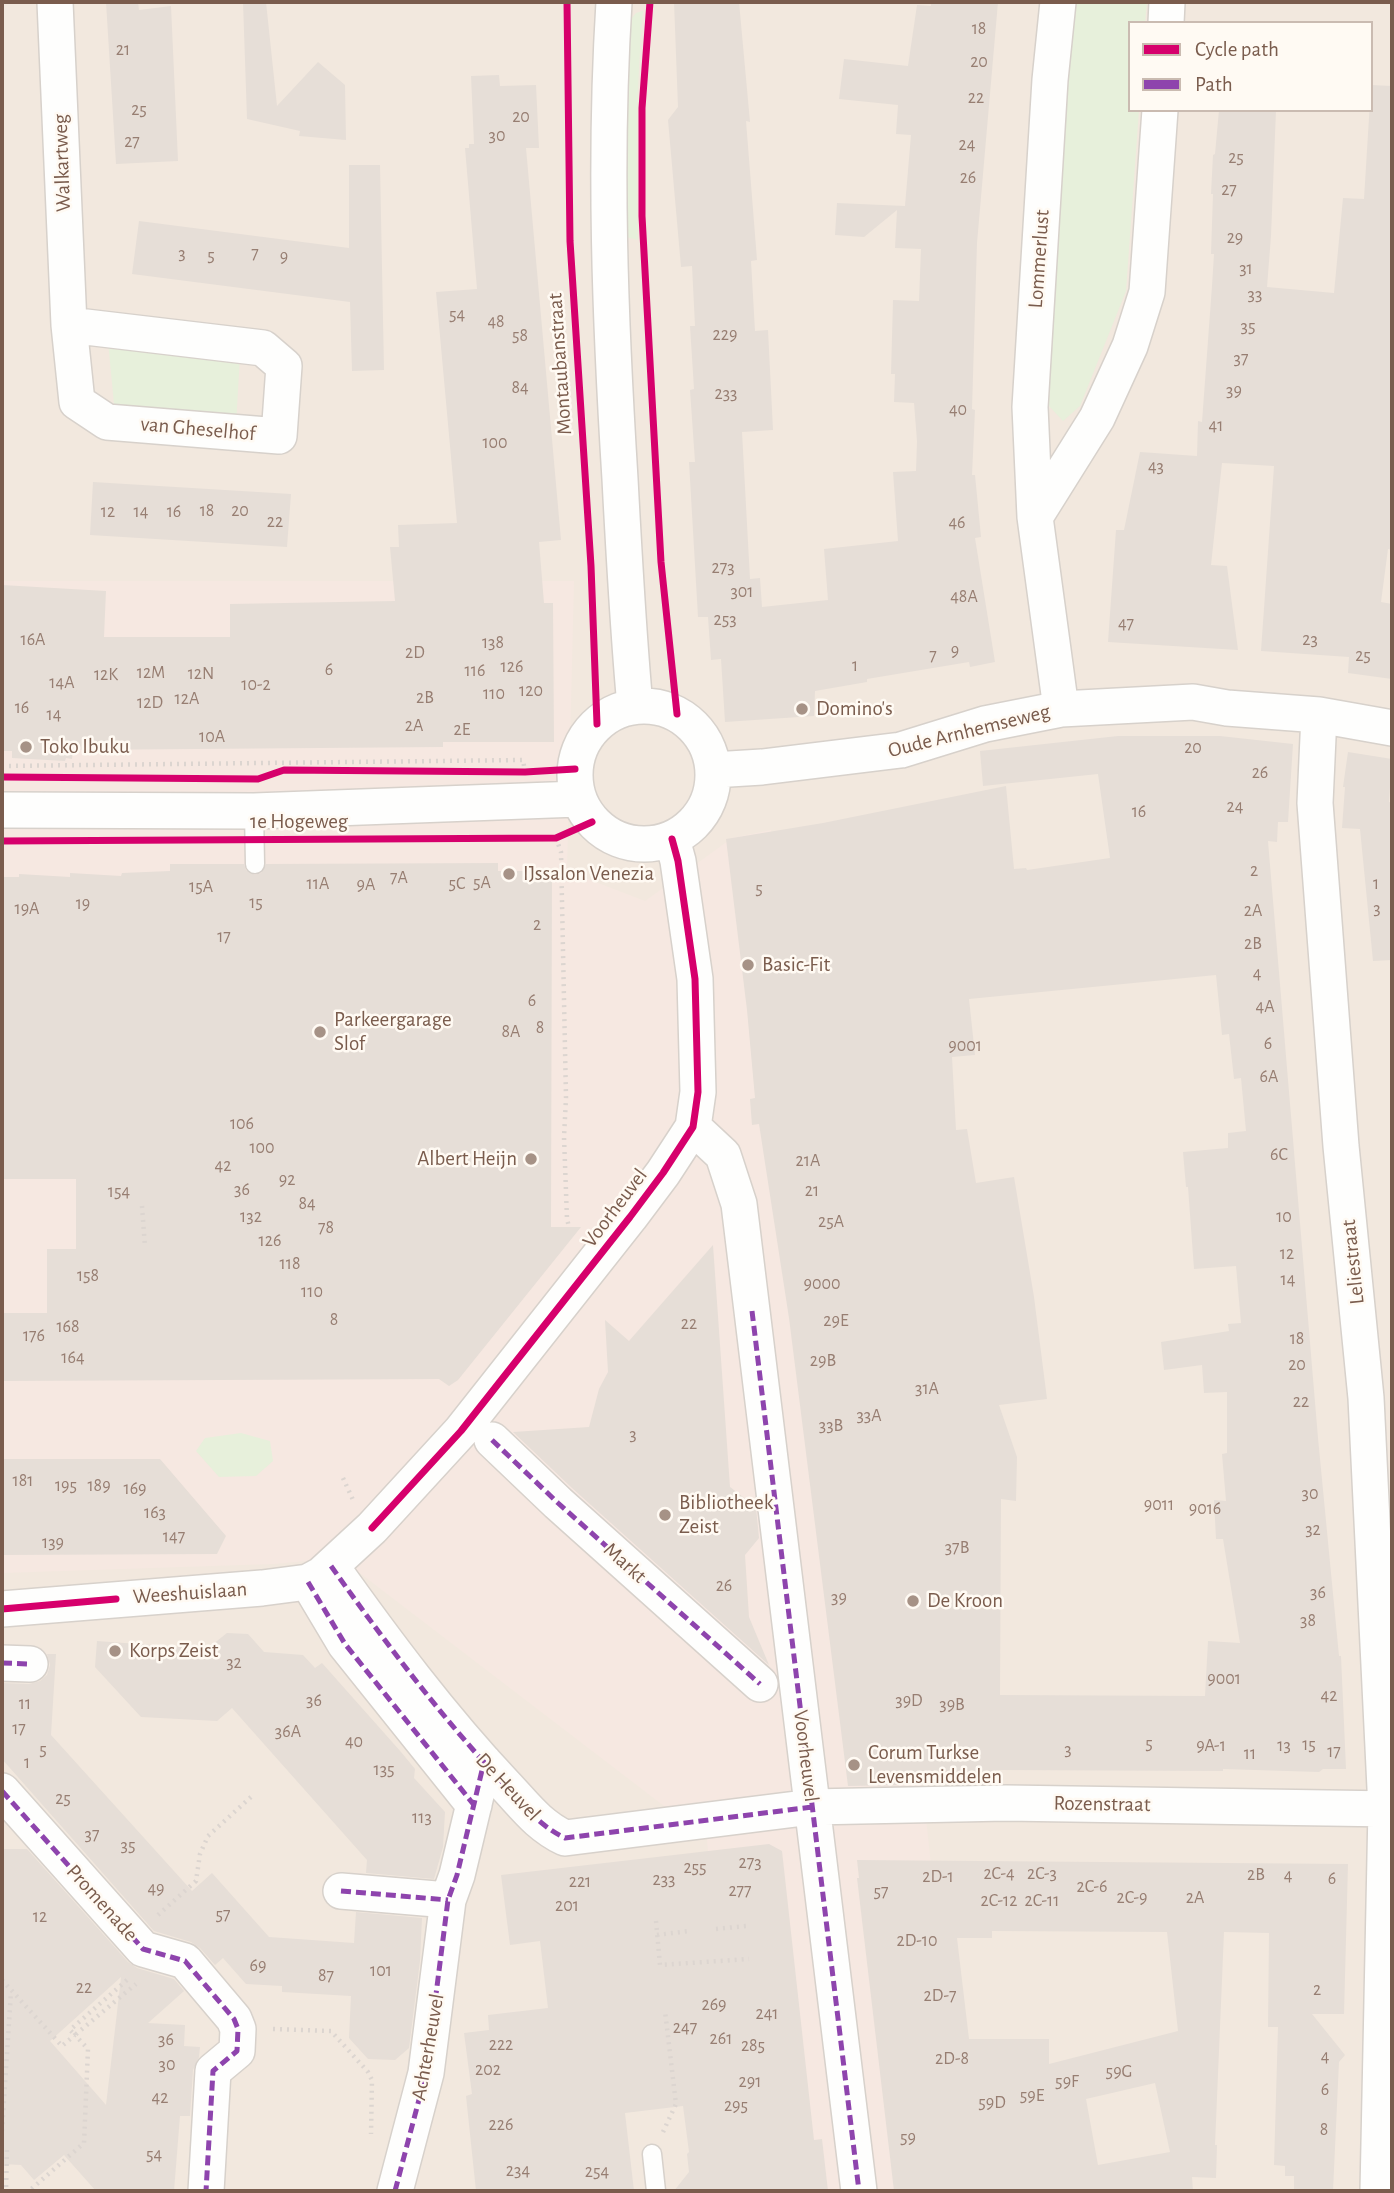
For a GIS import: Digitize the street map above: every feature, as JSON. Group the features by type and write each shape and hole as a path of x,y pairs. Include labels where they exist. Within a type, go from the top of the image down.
{"street":[{"name":"Walkartweg","path":"55,2 69,325"},
{"path":"614,2 608,92 611,344 635,706"},
{"name":"Lommerlust","path":"1058,2 1030,407 1035,517 1061,709"},
{"path":"1166,21 1167,2"},
{"path":"1035,517 1097,418 1129,346 1147,292 1160,112"},
{"name":"van Gheselhof","path":"69,325 264,348 284,366 279,436 107,422 77,402 69,325"},
{"name":"Oude Arnhemseweg","path":"713,770 762,767 901,750 985,724 1061,709 1193,702 1227,708 1319,715 1392,728"},
{"path":"635,706 657,707 677,714 688,722 706,743 713,770 712,791 703,811 690,828 672,839 638,845 605,833 585,810 575,769 578,752 597,724 615,712 635,706"},
{"name":"Leliestraat","path":"1319,715 1314,803 1341,1146 1366,1398 1389,1809 1378,2191"},
{"name":"1e Hogeweg","path":"2,810 585,810"},
{"name":"Voorheuvel","path":"320,1574 372,1528 461,1431 630,1217 693,1127 698,1092 695,979 678,861 672,839"},
{"name":"Voorheuvel","path":"693,1127 723,1155 739,1204 859,2191"},
{"name":"Markt","path":"492,1440 558,1503 760,1684"},
{"path":"320,1574 345,1644 474,1805"},
{"name":"Weeshuislaan","path":"2,1609 262,1588 320,1574"},
{"name":"De Heuvel","path":"320,1574 396,1655 484,1762 546,1828 565,1838 812,1807"},
{"name":"Achterheuvel","path":"399,2181 426,2073 448,1900 457,1875 484,1762"},
{"name":"Promenade","path":"2,1791 143,1949 185,1961 234,2019 238,2029"},
{"name":"Rozenstraat","path":"812,1807 1006,1803 1389,1809"},
{"path":"341,1891 448,1900"},
{"path":"206,2191 212,2071 237,2051 238,2029"}],"lane":[{"path":"254,811 255,864"},
{"path":"653,2154 656,2191"}],"path":[{"path":"2,766 523,760 525,772 512,772"},
{"path":"284,770 378,771"},
{"path":"542,839 556,838 585,810"},
{"path":"556,838 561,852 566,1098 564,1137 569,1227"},
{"path":"142,1206 145,1247"},
{"path":"156,1917 196,1881 200,1854 208,1836 252,1796"},
{"path":"656,1921 660,1965 749,1959"},
{"path":"716,1929 746,1926"},
{"path":"657,1935 689,1931"},
{"path":"2,1980 62,2046 146,1975"},
{"path":"29,2191 84,2143 88,2049 70,2030 120,1986"},
{"path":"2,2131 11,1991"},
{"path":"653,2154 676,2104 665,2011"},
{"path":"238,2029 331,2031 372,2080 371,2147 399,2181"},
{"path":"2,2148 7,2148 6,2191"}],"shaded area":[{"path":"2,2 1392,2 1392,2191 2,2191"},
{"path":"2,581 574,581 567,871 645,901 732,838 771,830 917,1734 966,2191 734,2191 707,1839 340,1558 273,1564 2,1573"}],"green space":[{"path":"1075,2 1147,2 1145,21 1128,21 1128,112 1139,112 1126,291 1080,406 1063,421 1049,406 1060,153"},
{"path":"643,11 637,125 638,240 626,237 625,90 631,19 636,13"},
{"path":"108,341 240,356 236,425 115,415"},
{"path":"241,1433 270,1441 273,1461 256,1476 219,1477 196,1451 205,1438"}],"building":[{"path":"106,2 138,2 139,10 171,6 178,161 116,164"},
{"path":"243,2 266,2 277,106 318,62 345,85 346,140 299,136 300,131 247,119"},
{"path":"674,2 739,2 750,122 746,121 757,260 751,261 755,331 768,330 773,430 742,432 750,579 760,578 762,607 828,600 824,549 898,541 893,472 916,471 914,403 894,402 895,374 891,374 893,300 919,301 921,249 895,248 897,210 864,237 835,235 837,203 905,206 911,135 896,134 898,105 839,99 844,59 908,66 917,5 931,6 931,2 998,2 977,243 972,409 975,410 972,475 975,475 981,537 975,538 995,662 970,667 969,662 867,679 867,682 815,691 814,716 725,722 721,659 711,660 708,617 698,617 689,462 695,462 690,390 694,389 690,326 695,326 692,266 681,267 668,120 678,107"},
{"path":"499,75 500,86 536,85 539,148 526,148 561,540 539,542 544,603 553,603 554,742 443,742 443,747 73,750 72,759 66,758 65,761 12,758 12,751 2,751 2,585 106,591 104,637 230,637 230,604 395,601 390,547 399,547 398,525 457,523 436,292 477,289 465,148 474,144 471,76"},
{"path":"1373,85 1392,86 1392,550 1388,549 1381,602 1392,604 1392,679 1348,673 1349,657 1261,651 1274,466 1222,463 1211,565 1227,566 1238,650 1108,642 1116,530 1124,530 1140,452 1197,456 1212,286 1214,254 1211,254 1211,194 1219,112 1276,112 1267,287 1334,293 1343,198 1364,199 1369,112 1373,112"},
{"path":"349,165 380,165 384,370 352,371 350,302 132,274 139,221 349,248"},
{"path":"93,482 291,494 287,547 90,535"},
{"path":"1118,736 1220,736 1293,744 1288,822 1278,822 1277,842 1268,841 1318,1438 1341,1656 1346,1769 1323,1769 1319,1772 1223,1769 999,1770 999,1774 974,1777 974,1784 848,1786 789,1318 759,1124 752,1125 750,1099 755,1098 747,1010 726,839 823,823 1006,786 1014,869 1027,870 1110,858 1098,774 983,786 980,751","holes":["1216,975 1222,1035 1229,1034 1234,1079 1241,1078 1246,1131 1228,1133 1228,1148 1183,1152 1194,1269 1236,1266 1241,1323 1228,1324 1229,1331 1161,1342 1164,1370 1202,1365 1204,1393 1227,1392 1227,1453 1222,1454 1226,1501 1214,1500 1216,1539 1223,1539 1240,1643 1208,1641 1205,1696 1000,1695 1001,1499 1016,1501 1017,1457 999,1405 1047,1399 1034,1297 1014,1177 976,1183 967,1129 956,1130 952,1057 975,1055 969,999"]},
{"path":"1348,752 1392,759 1389,802 1392,803 1392,960 1373,961 1360,829 1342,828 1343,787"},
{"path":"498,863 498,871 552,871 551,1227 581,1227 458,1380 449,1386 439,1379 2,1381 2,1313 47,1313 47,1249 76,1249 76,1179 2,1179 2,877 19,877 19,874 70,877 70,873 121,876 122,873 170,871 170,864 244,864 246,870 255,875 261,873 266,864"},
{"path":"713,1245 730,1487 756,1507 759,1538 745,1555 749,1617 769,1665 513,1432 589,1427 599,1389 608,1372 605,1320 629,1341"},
{"path":"2,1459 160,1459 226,1536 217,1554 2,1555"},
{"path":"227,1633 248,1634 264,1652 303,1655 315,1668 322,1663 401,1752 415,1769 414,1778 445,1812 443,1847 434,1879 366,1873 367,1860 232,1708 217,1721 141,1717 95,1667 97,1641 207,1649"},
{"path":"47,1654 56,1654 51,1735 192,1891 212,1873 269,1937 354,1943 356,1912 422,1918 420,1961 409,2048 395,2060 368,2059 349,2038 351,1996 282,1992 282,1986 246,1984 223,1958 215,1965 191,1942 154,1931 2,1759 2,1683 29,1684 40,1681 47,1675 50,1665"},
{"path":"769,1844 782,1851 814,2140 822,2139 828,2191 674,2191 689,2172 683,2106 625,2113 634,2191 476,2191 466,2096 472,2094 464,2033 489,2030 488,2015 548,2008 540,1941 510,1945 501,1875"},
{"path":"2,1849 27,1849 128,1962 137,1968 174,1979 184,1991 148,2023 185,2025 184,2046 200,2047 193,2070 190,2116 180,2116 174,2191 96,2191 64,2155 34,2180 21,2165 2,2164","holes":["121,1977 106,2105 50,2041"]},
{"path":"857,1860 1348,1864 1344,2014 1312,2014 1345,2055 1339,2062 1333,2191 1294,2191 1294,2176 1285,2176 1285,2166 1274,2165 1278,2027 1268,2027 1269,1933 1224,1932 1216,2178 1192,2177 1193,2191 894,2191","holes":["992,1931 1167,1932 1178,2031 1049,2064 1049,2039 969,2039 957,1938 992,1938","1155,2083 1170,2152 1098,2165 1086,2099"]}],"marked path":[{"path":"752,1311 859,2191"},
{"path":"492,1440 558,1503 760,1684"},
{"path":"331,1566 393,1651 458,1733 532,1814 565,1838 812,1807"},
{"path":"308,1582 345,1644 474,1805"},
{"path":"2,1663 30,1664"},
{"path":"395,2191 426,2073 448,1900 457,1875 484,1762"},
{"path":"2,1791 143,1949 185,1961 234,2019 238,2029 237,2051 213,2071 206,2191"},
{"path":"341,1891 448,1900"}],"cycle path":[{"name":"Montaubanstraat","path":"567,2 570,241 591,566 597,724"},
{"path":"650,2 642,108 642,216 661,562 677,714"},
{"path":"2,777 258,779 284,770 525,772 575,769"},
{"path":"2,841 556,838 592,822"},
{"path":"372,1528 461,1431 630,1217 693,1127 698,1092 695,979 678,861 672,839"},
{"path":"2,1609 116,1599"}],"place":[{"name":"Domino's","path":"802,709"},
{"name":"Toko Ibuku","path":"26,747"},
{"name":"IJssalon Venezia","path":"509,874"},
{"name":"Basic-Fit","path":"748,965"},
{"name":"Parkeergarage Slof","path":"320,1032"},
{"name":"Albert Heijn","path":"531,1159"},
{"name":"Bibliotheek Zeist","path":"665,1515"},
{"name":"De Kroon","path":"913,1601"},
{"name":"Korps Zeist","path":"115,1651"},
{"name":"Corum Turkse Levensmiddelen","path":"854,1765"}]}
